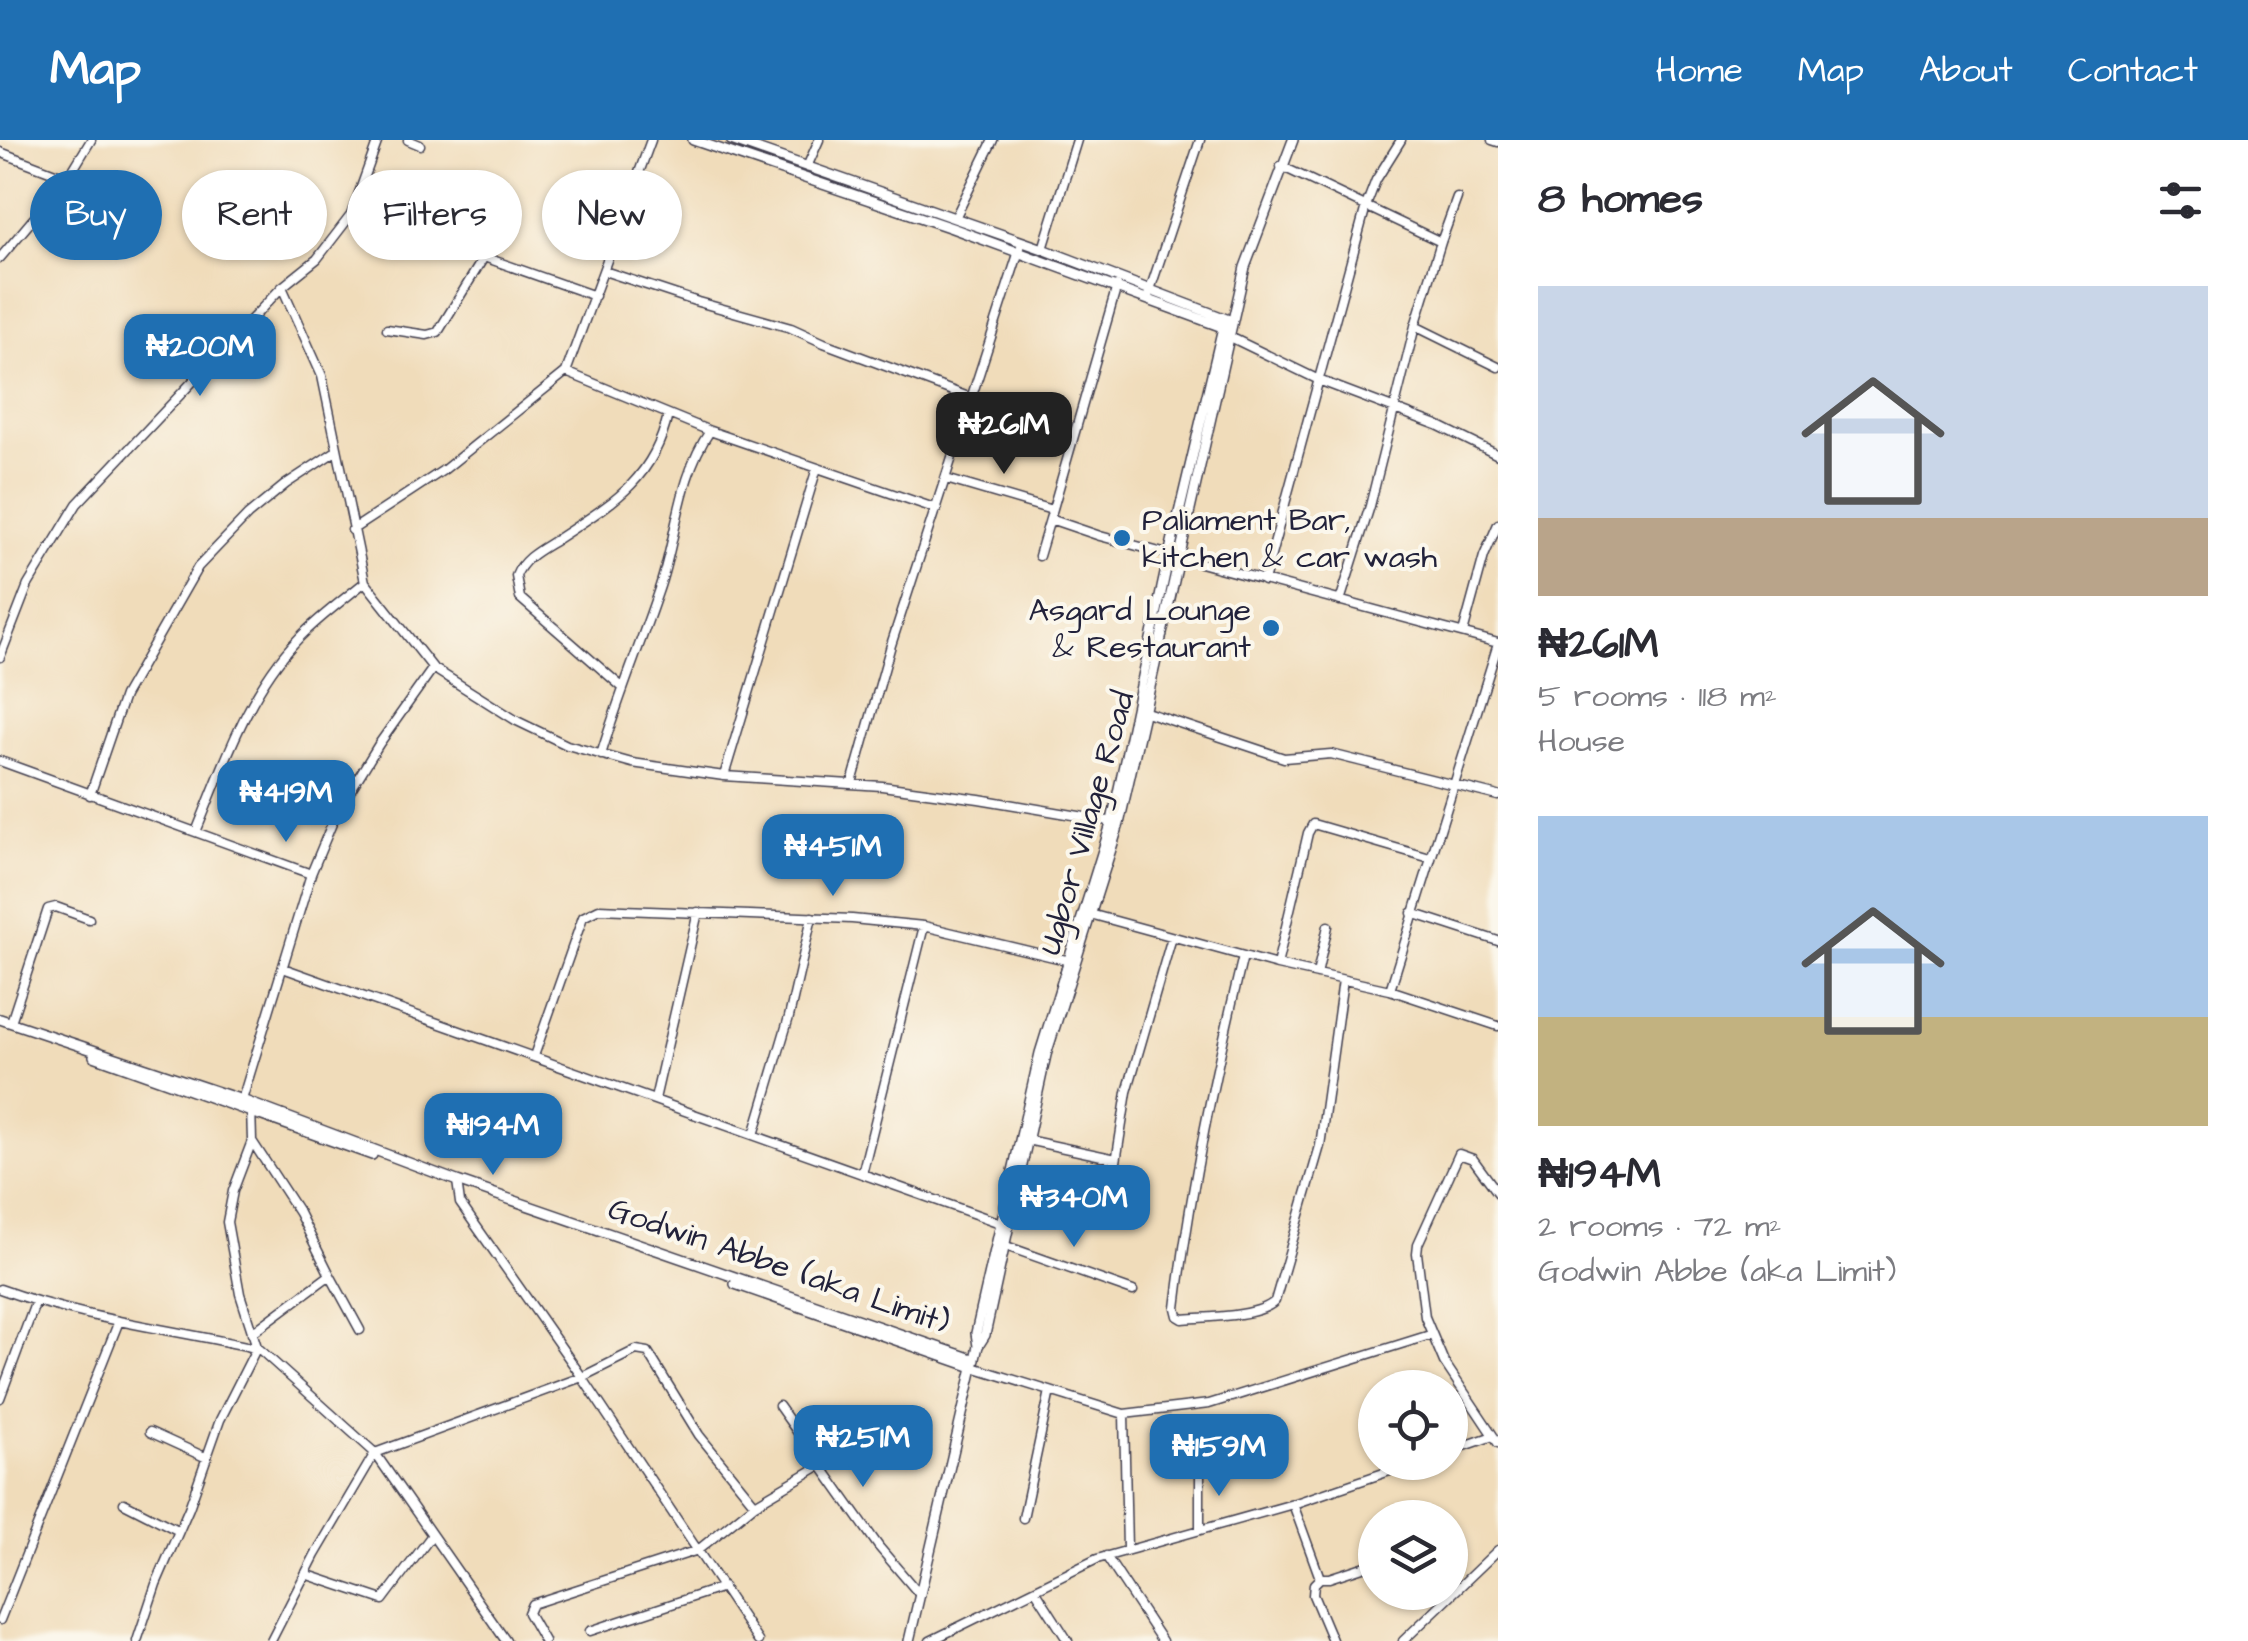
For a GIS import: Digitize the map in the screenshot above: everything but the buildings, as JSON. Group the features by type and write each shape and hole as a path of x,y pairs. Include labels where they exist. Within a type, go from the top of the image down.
{"street":[{"path":"73,170 91,140"},
{"path":"367,170 378,140"},
{"path":"408,140 420,145"},
{"path":"352,530 445,469 566,372 651,140"},
{"path":"693,140 1118,282 1227,328 1321,381 1438,426 1498,455"},
{"path":"730,140 954,218 1020,247 1043,248 1118,282"},
{"path":"808,167 818,140"},
{"path":"954,218 993,140"},
{"path":"1043,248 1077,140"},
{"path":"1148,294 1200,140"},
{"name":"Ugbor Village Road","path":"978,1346 976,1333 1040,1054 1116,823 1227,328 1292,140"},
{"path":"1264,581 1366,206 1376,180 1401,140"},
{"path":"0,152 47,170"},
{"path":"1281,166 1441,242"},
{"path":"1340,601 1370,506 1415,326 1458,198"},
{"path":"0,657 28,585 76,504 282,287 317,259 347,219"},
{"path":"0,258 30,223"},
{"path":"852,783 891,646 1020,247"},
{"path":"387,330 427,335 438,332 480,260"},
{"path":"493,260 595,296"},
{"path":"604,271 791,328 971,398"},
{"path":"1039,556 1118,282"},
{"path":"282,287 322,376 365,582 433,668 517,721 601,756 724,776 852,783 980,799 1116,823"},
{"path":"1415,326 1498,367"},
{"path":"566,372 668,416 937,509"},
{"path":"622,688 520,598 515,582 526,560 595,514 639,478 655,453 668,416"},
{"path":"601,756 661,584 692,462 710,431"},
{"path":"90,794 124,696 198,567 261,505 336,451"},
{"path":"724,776 817,468"},
{"path":"946,479 1173,556 1498,643 1390,990"},
{"path":"1463,633 1484,556 1498,524"},
{"name":"Ugbor Village Road","path":"909,1641 978,1346 985,1335 1003,1245 1003,1224 1046,1055 1070,961 1090,914 1146,712 1173,556"},
{"path":"196,832 232,746 264,684 298,638 365,582"},
{"path":"360,1330 299,1213 252,1141 248,1105 311,874 336,814 433,668"},
{"path":"1146,712 1284,758 1331,754 1498,796"},
{"path":"0,761 311,874"},
{"path":"1278,965 1308,833 1314,824 1430,858"},
{"path":"4,1021 48,909 89,919"},
{"path":"534,1056 583,917 599,909 812,917 924,926 1070,961"},
{"path":"655,1099 698,912"},
{"path":"1412,912 1498,941"},
{"path":"1090,914 1278,965 1390,990 1498,1026"},
{"path":"754,1135 789,1017 812,917"},
{"path":"862,1174 924,926"},
{"path":"1317,974 1328,926"},
{"path":"1108,1213 1127,1092 1172,937"},
{"path":"1243,956 1214,1076 1184,1248 1176,1308 1184,1320 1272,1306 1320,1146 1344,980"},
{"path":"283,968 1003,1224"},
{"name":"Godwin Abbe (aka Limit)","path":"4,1021 974,1364"},
{"path":"1027,1140 1116,1159"},
{"path":"138,1641 220,1420 256,1348 240,1294 228,1222 233,1191 252,1141"},
{"path":"1468,1446 1496,1439 1430,1335 1416,1254 1460,1154 1473,1159 1498,1193"},
{"path":"457,1184 460,1203 758,1641"},
{"path":"1003,1245 1133,1291"},
{"path":"252,1333 330,1275"},
{"path":"0,1289 119,1321 256,1348 374,1453 506,1641"},
{"path":"0,1398 36,1301"},
{"path":"0,1620 119,1321"},
{"path":"974,1364 1124,1414 1209,1404 1430,1335"},
{"path":"271,1641 374,1453 582,1377 636,1350 648,1352 698,1435 755,1504"},
{"path":"1023,1518 1050,1391"},
{"path":"779,1406 879,1547 920,1596"},
{"path":"1124,1414 1127,1549"},
{"path":"150,1432 207,1458"},
{"path":"544,1641 528,1613 532,1604 698,1550 755,1504 822,1464"},
{"path":"1200,1469 1200,1529"},
{"path":"930,1641 1106,1556 1293,1504 1363,1480"},
{"path":"124,1503 179,1530"},
{"path":"1293,1504 1320,1578"},
{"path":"305,1574 384,1600 432,1535"},
{"path":"1403,1641 1497,1552"},
{"path":"1106,1556 1162,1641"},
{"path":"1332,1640 1313,1594 1314,1584 1320,1578 1358,1569"},
{"path":"590,1631 723,1588"},
{"path":"1036,1591 1068,1641"}],"place":[{"name":"Paliament Bar, kitchen & car wash","path":"1122,538"},
{"name":"Asgard Lounge & Restaurant","path":"1271,628"}]}
